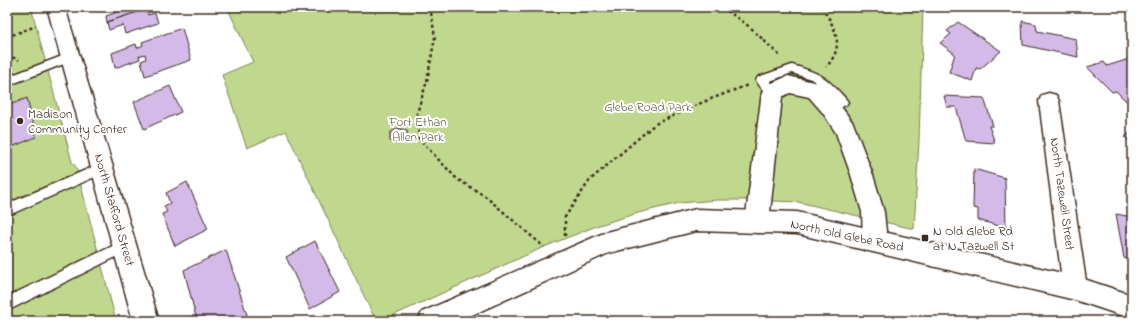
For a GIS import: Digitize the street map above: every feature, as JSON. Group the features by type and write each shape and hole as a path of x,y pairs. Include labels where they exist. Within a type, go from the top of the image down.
{"street":[{"name":"North Stafford Street","path":"56,7 146,321"},
{"path":"757,222 763,162 767,86 788,84 815,90 830,107 845,129 862,175 873,212 875,241"},
{"name":"North Tazewell Street","path":"1049,101 1075,288"},
{"name":"North Old Glebe Road","path":"431,321 606,243 696,220 796,223 1075,288 1132,307"}],"lane":[{"path":"7,82 70,57"},
{"path":"767,86 781,72 792,69 815,76 825,83 842,102 830,107"},
{"path":"7,210 102,168"},
{"path":"7,304 125,246"}],"path":[{"path":"430,7 435,36 427,81 417,113 419,139 457,179 485,196 544,247 550,244"},
{"path":"722,7 751,28 792,69"},
{"path":"815,76 833,61 838,48 833,26 822,7"},
{"path":"7,37 36,26"},
{"path":"560,238 566,236 565,217 590,180 655,124 708,100 767,86"}],"green space":[{"path":"7,7 31,7 72,162 76,167 79,178 116,321 7,321"},
{"path":"227,7 923,7 919,141 914,229 798,202 718,200 679,203 638,213 599,225 544,247 381,321 376,321 286,131 247,148 222,75 253,62"}],"building":[{"path":"120,7 146,7 147,9 107,22 106,16 120,11"},
{"path":"147,9 148,15 155,13 158,23 125,34 123,25 109,30 107,22"},
{"path":"1022,21 1036,24 1037,31 1076,39 1078,57 1023,45"},
{"path":"958,22 1001,51 980,69 976,68 972,81 949,72 955,54 940,43 951,34 947,31"},
{"path":"182,28 191,60 145,76 141,61 146,59 145,54 139,56 140,59 115,68 112,53 136,44 137,48 143,45 142,42"},
{"path":"1129,59 1132,62 1131,106 1116,91 1112,92 1087,67 1104,62 1107,66"},
{"path":"170,86 181,112 144,129 134,102"},
{"path":"944,96 984,98 993,126 989,126 995,143 966,141 956,107 947,107"},
{"name":"Madison Community Center","path":"27,98 36,137 7,149 7,106"},
{"path":"398,128 407,131 408,138 399,144 390,141 390,133"},
{"path":"1132,131 1132,143 1125,137"},
{"path":"974,169 1005,178 1006,228 978,220 978,209 973,208"},
{"path":"187,182 208,229 175,246 162,214 167,212 164,206 170,203 166,193"},
{"path":"1116,214 1132,217 1132,260 1124,258"},
{"path":"315,241 340,292 310,309 286,257"},
{"path":"226,250 249,321 197,321 184,270"}],"place":[{"name":"Madison Community Center","path":"20,121"},
{"name":"N Old Glebe Rd at N Tazwell St","path":"925,238"}],"park label":[{"name":"Glebe Road Park","path":"648,107"},
{"name":"Fort Ethan Allen Park","path":"418,130"}]}
